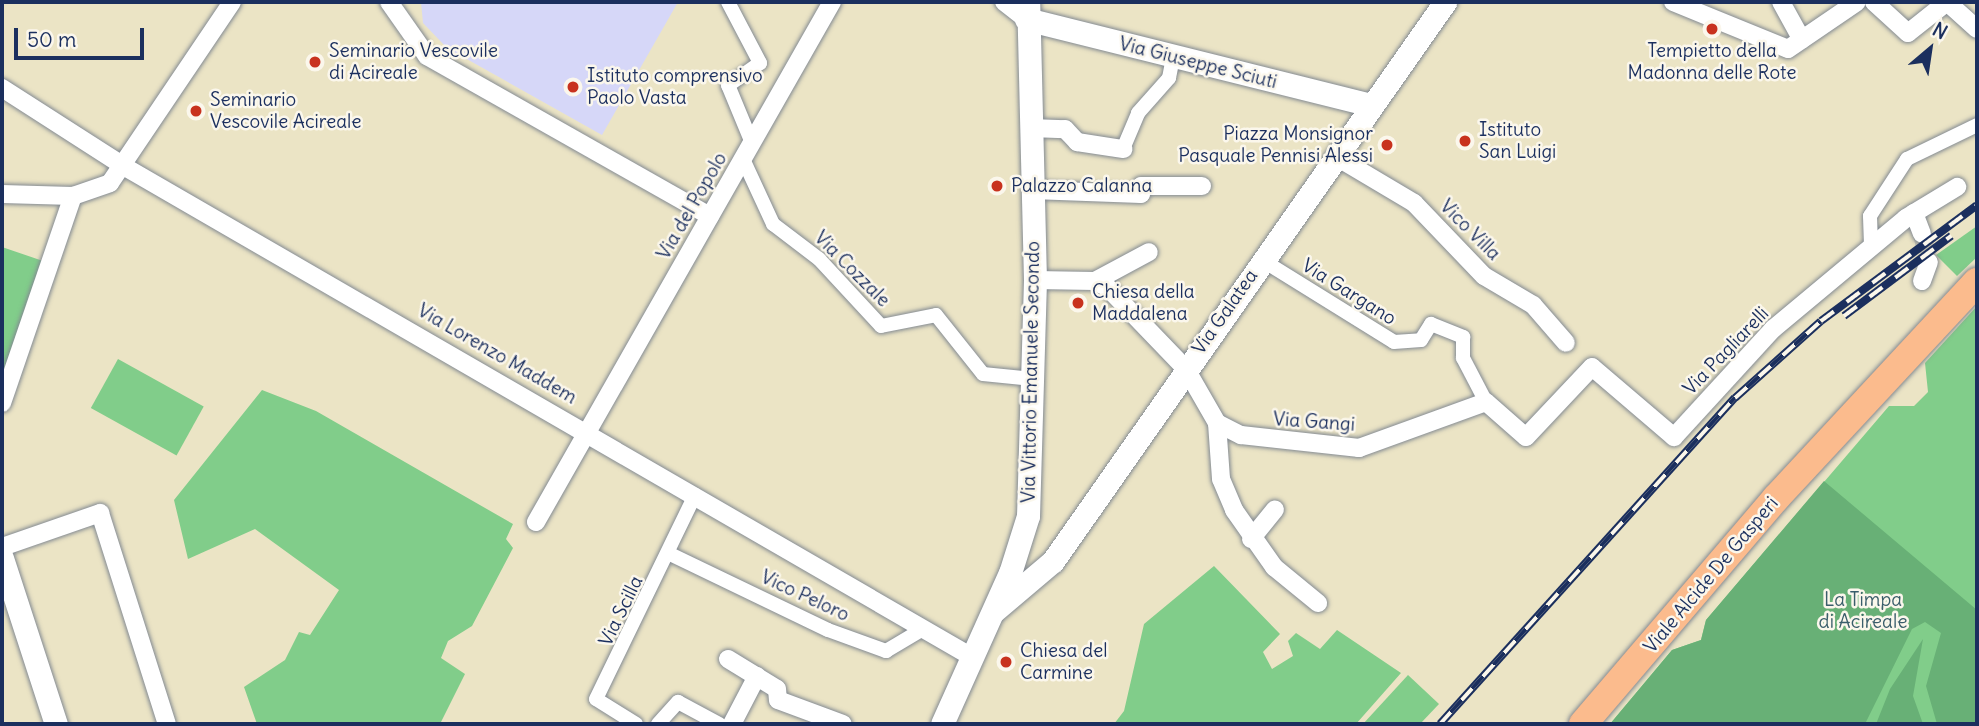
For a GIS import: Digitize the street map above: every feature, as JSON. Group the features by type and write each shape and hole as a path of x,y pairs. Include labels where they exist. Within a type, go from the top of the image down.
{"main road":[{"name":"Viale Alcide De Gasperi","path":"1583,724 1776,498 1844,430 1977,282"},
{"name":"Viale Alcide De Gasperi","path":"1598,724 1787,506 1844,430"}],"street":[{"path":"2,194 73,196 110,183 125,167 233,2"},
{"path":"389,2 427,56 710,216"},
{"path":"728,2 760,63 728,85 752,143"},
{"name":"Via del Popolo","path":"536,522 832,2"},
{"path":"1004,2 1027,11"},
{"name":"Via Galatea","path":"994,611 1053,561 1445,2"},
{"path":"1673,2 1788,49 1857,2"},
{"path":"1781,2 1802,40"},
{"path":"1874,2 1908,33 1947,2 1977,29"},
{"name":"Via Giuseppe Sciuti","path":"1027,11 1173,58 1371,105"},
{"name":"Via Vittorio Emanuele Secondo","path":"942,724 994,611 1019,549 1028,516 1035,281 1027,11"},
{"path":"1030,128 1065,129 1077,142 1123,149 1138,113 1169,78 1173,58"},
{"name":"Via Lorenzo Maddem","path":"2,88 125,167 589,430 972,657"},
{"path":"1871,245 1870,216 1907,159 1977,125"},
{"name":"Vico Villa","path":"1335,156 1414,202 1484,276 1533,305 1566,343"},
{"name":"Via Cozzale","path":"743,159 774,224 819,259 881,326 936,315 983,374 1033,379"},
{"path":"1032,190 1141,194 1141,186 1202,186"},
{"path":"1871,245 1914,213 1957,187"},
{"path":"2,403 73,196"},
{"path":"1914,213 1923,234"},
{"name":"Via Pagliarelli","path":"1486,402 1526,437 1592,368 1674,436 1773,330 1871,245"},
{"path":"1035,281 1095,281 1149,252"},
{"name":"Via Gargano","path":"1262,260 1394,342 1421,340 1431,324 1463,337 1464,358 1486,402"},
{"path":"1922,281 1929,262"},
{"path":"1095,281 1186,369 1217,423 1222,479 1251,539 1318,603"},
{"name":"Via Gangi","path":"1217,423 1281,443 1359,448 1486,402"},
{"name":"Via Scilla","path":"636,724 596,699 670,554 695,495"},
{"path":"1251,539 1275,509"},
{"path":"2,547 100,513 167,724"},
{"path":"1019,549 1053,561"},
{"name":"Vico Peloro","path":"670,554 828,630 886,651 923,629"},
{"path":"2,558 10,613 56,724"},
{"path":"728,659 777,689 778,700 843,724"},
{"path":"732,724 757,676"},
{"path":"658,724 678,702 719,724"}],"shaded area":[{"name":"Istituto comprensivo Paolo Vasta","path":"421,2 678,2 602,135 447,48 423,23"}],"green space":[{"path":"1977,226 1977,257 1957,276 1936,255"},
{"path":"2,247 43,261 2,381"},
{"name":"La Timpa di Acireale","path":"1977,306 1977,724 1610,724 1672,650 1701,640 1706,620 1889,406 1914,406 1928,392 1925,363"},
{"path":"118,359 204,407 177,455 91,408"},
{"path":"262,390 316,411 513,524 506,539 513,548 472,626 448,641 441,658 465,674 440,724 257,724 244,687 285,660 299,632 310,635 339,590 255,529 188,559 174,500"},
{"name":"La Timpa di Acireale","path":"1824,481 1977,610 1977,724 1937,724 1926,686 1941,633 1925,622 1912,629 1865,724 1610,724 1672,650 1701,640 1706,620"},
{"path":"1214,566 1280,634 1263,652 1272,669 1293,656 1288,641 1296,633 1320,649 1337,630 1401,673 1356,724 1114,724 1124,711 1144,624"},
{"path":"1923,639 1913,696 1923,724 1876,724 1890,689"},
{"path":"1408,675 1439,704 1420,724 1363,724"}],"tunnel":[{"path":"1922,234 1929,262"}],"railway":[{"path":"1440,724 1735,398 1821,321 1977,205"},
{"path":"1844,316 1951,236"}],"place":[{"name":"Tempietto della Madonna delle Rote","path":"1712,29"},
{"name":"Seminario Vescovile di Acireale","path":"315,62"},
{"name":"Istituto comprensivo Paolo Vasta","path":"573,87"},
{"name":"Seminario Vescovile Acireale","path":"196,111"},
{"name":"Istituto San Luigi","path":"1465,141"},
{"name":"Piazza Monsignor Pasquale Pennisi Alessi","path":"1387,145"},
{"name":"Palazzo Calanna","path":"997,186"},
{"name":"Chiesa della Maddalena","path":"1078,303"},
{"name":"Chiesa del Carmine","path":"1006,662"}]}
